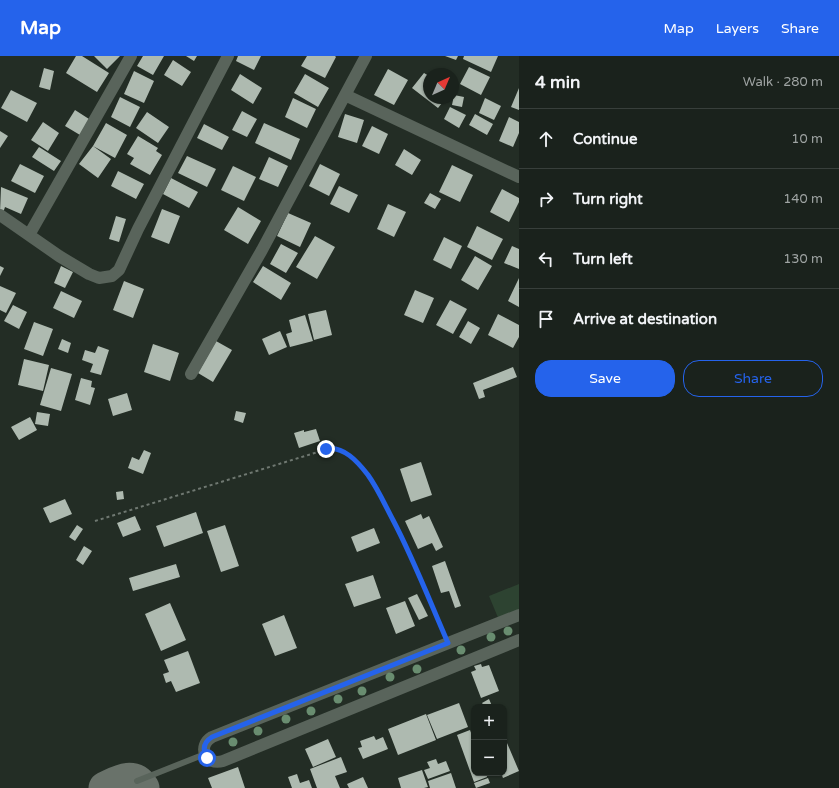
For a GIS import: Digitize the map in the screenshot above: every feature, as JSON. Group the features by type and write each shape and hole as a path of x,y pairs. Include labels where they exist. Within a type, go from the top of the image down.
{"street":[{"path":"29,235 131,56"},
{"path":"0,215 59,256 89,274 100,278 112,276 119,270 138,229 228,56"},
{"path":"191,374 262,250 366,56"},
{"path":"346,94 519,177"},
{"path":"519,615 212,737 204,746 205,754 207,758 214,762 222,761 519,640"}],"lane":[{"path":"137,781 205,754"}],"path":[{"path":"95,521 334,447 356,461 375,484 402,538 448,643"}],"green space":[{"path":"519,584 519,612 499,620 489,596"}],"building":[{"path":"76,56 82,56 109,73 97,92 66,73"},
{"path":"94,56 120,56 107,69"},
{"path":"143,56 164,56 153,75 137,66"},
{"path":"186,56 197,56 194,61"},
{"path":"238,56 261,56 254,70 236,61"},
{"path":"307,56 336,57 325,78 301,66"},
{"path":"445,56 458,56 456,60"},
{"path":"464,56 498,56 491,72 463,59"},
{"path":"173,60 191,72 182,86 164,75"},
{"path":"469,67 490,77 481,95 460,84"},
{"path":"44,68 54,71 50,90 39,87"},
{"path":"388,69 408,80 394,105 374,95"},
{"path":"134,71 154,81 144,103 124,94"},
{"path":"240,74 262,88 253,104 231,90"},
{"path":"305,74 329,88 318,107 294,93"},
{"path":"423,74 423,96 412,88"},
{"path":"519,88 519,110 511,107"},
{"path":"11,90 37,103 27,122 1,108"},
{"path":"459,96 464,97 462,107 452,105 459,104"},
{"path":"120,97 140,107 130,127 111,117"},
{"path":"293,98 316,109 307,128 285,117"},
{"path":"485,98 501,106 494,120 479,113"},
{"path":"433,104 441,104 438,108"},
{"path":"450,107 466,115 459,128 444,119"},
{"path":"75,110 89,119 80,135 65,126"},
{"path":"242,111 257,119 247,137 232,130"},
{"path":"147,112 169,127 158,143 136,128"},
{"path":"345,114 364,120 357,143 338,137"},
{"path":"475,114 493,124 487,135 469,125"},
{"path":"509,117 519,122 519,133 513,147 499,141"},
{"path":"43,122 59,133 48,151 31,140"},
{"path":"106,123 127,135 115,158 93,146"},
{"path":"264,123 300,139 291,160 255,143"},
{"path":"204,124 229,137 222,150 197,138"},
{"path":"372,126 388,134 379,154 362,146"},
{"path":"0,131 8,136 0,148"},
{"path":"138,136 158,148 156,151 162,155 150,175 130,164 134,158 127,154"},
{"path":"93,146 111,159 98,178 79,164"},
{"path":"39,147 61,161 54,171 32,157"},
{"path":"404,149 421,160 412,175 395,165"},
{"path":"187,156 216,169 207,187 178,173"},
{"path":"269,157 288,166 278,187 259,179"},
{"path":"20,164 44,176 35,193 11,181"},
{"path":"320,164 340,174 329,196 309,186"},
{"path":"452,165 473,175 460,202 439,192"},
{"path":"233,166 256,177 244,201 221,190"},
{"path":"118,171 144,184 136,199 111,186"},
{"path":"171,178 198,192 189,208 163,194"},
{"path":"339,186 358,195 349,213 330,204"},
{"path":"1,187 28,198 21,214 5,207 3,213 0,212"},
{"path":"502,189 519,198 519,202 509,222 490,212"},
{"path":"430,193 441,199 435,209 424,203"},
{"path":"388,204 406,212 394,237 377,229"},
{"path":"238,207 261,221 248,244 224,230"},
{"path":"162,209 180,216 169,244 151,237"},
{"path":"288,213 311,223 300,247 277,236"},
{"path":"116,216 126,219 119,242 109,239"},
{"path":"477,226 503,239 492,260 467,247"},
{"path":"315,236 335,247 317,279 296,267"},
{"path":"444,237 462,246 451,269 433,260"},
{"path":"281,244 298,253 286,273 270,264"},
{"path":"512,246 519,249 519,269 504,263"},
{"path":"475,256 492,266 478,290 461,280"},
{"path":"0,266 4,268 0,276"},
{"path":"61,266 73,272 65,288 54,283"},
{"path":"263,266 291,283 281,300 253,282"},
{"path":"519,278 519,307 508,301"},
{"path":"124,281 144,289 133,318 113,310"},
{"path":"0,286 16,293 6,313 0,310"},
{"path":"415,290 434,298 423,323 404,315"},
{"path":"61,291 82,301 74,318 53,308"},
{"path":"450,300 467,309 453,334 436,325"},
{"path":"13,305 27,312 19,329 4,321"},
{"path":"326,310 332,335 314,340 308,314"},
{"path":"498,314 519,325 519,337 513,348 488,335"},
{"path":"305,315 313,341 290,347 286,334 292,332 289,320"},
{"path":"468,321 480,328 471,344 459,337"},
{"path":"34,322 53,329 43,356 24,349"},
{"path":"280,331 287,347 269,355 262,339"},
{"path":"62,339 71,343 68,353 58,349"},
{"path":"216,341 232,350 213,382 198,373"},
{"path":"153,344 179,353 170,381 144,372"},
{"path":"98,346 109,350 101,375 90,372 93,364 82,360 85,350 95,353"},
{"path":"24,359 49,365 43,391 18,385"},
{"path":"513,367 517,377 483,390 485,397 479,399 473,383"},
{"path":"51,368 72,374 61,411 40,405"},
{"path":"81,378 92,381 91,387 95,388 90,405 75,400"},
{"path":"127,393 132,410 113,416 108,399"},
{"path":"236,411 246,413 243,423 234,420"},
{"path":"37,412 50,414 48,426 35,424"},
{"path":"30,417 37,430 19,440 11,427"},
{"path":"316,429 320,441 299,448 294,433"},
{"path":"144,450 151,453 143,474 128,468 132,457 139,460"},
{"path":"421,462 432,495 411,502 400,469"},
{"path":"123,491 124,499 117,500 116,492"},
{"path":"65,499 72,514 50,523 43,508"},
{"path":"196,512 203,533 164,547 156,526"},
{"path":"421,514 423,519 429,516 443,547 436,551 432,543 418,549 405,521"},
{"path":"135,516 141,530 123,537 117,523"},
{"path":"77,525 83,529 75,541 69,537"},
{"path":"225,525 239,566 221,572 207,531"},
{"path":"374,528 380,543 357,552 351,537"},
{"path":"84,546 92,551 83,565 76,560"},
{"path":"445,561 461,606 455,608 449,591 441,593 432,566"},
{"path":"176,564 180,577 133,591 129,578"},
{"path":"373,575 381,598 354,607 345,584"},
{"path":"417,594 428,616 419,620 408,598"},
{"path":"405,601 415,626 396,634 386,608"},
{"path":"170,603 186,640 161,651 145,614"},
{"path":"284,615 297,648 275,656 262,624"},
{"path":"188,651 200,683 176,692 171,681 166,683 163,674 169,672 164,660"},
{"path":"481,664 482,667 489,665 499,691 481,698 471,672 476,670 474,666"},
{"path":"489,699 491,704 483,704 482,703"},
{"path":"459,703 468,727 437,739 427,715"},
{"path":"426,714 436,740 398,755 388,729"},
{"path":"470,730 471,733 471,774 457,735"},
{"path":"374,736 376,740 383,737 388,749 363,759 358,748 362,747 360,741"},
{"path":"328,739 336,757 313,767 305,749"},
{"path":"507,743 519,771 503,778 502,776 507,776"},
{"path":"341,757 347,772 335,776 340,788 317,788 310,769"},
{"path":"436,759 438,764 446,761 450,771 428,779 424,770 430,768 427,762"},
{"path":"238,767 245,788 212,788 208,778"},
{"path":"422,770 428,787 401,788 398,778"},
{"path":"451,773 456,788 430,788 428,781"},
{"path":"297,774 300,783 309,780 312,788 292,788 288,777"},
{"path":"472,776 487,776 487,777 474,782"},
{"path":"363,777 368,788 349,788 347,784"},
{"path":"488,778 490,783 476,788 474,783"}],"taxiway":[{"path":"105,788 120,781 130,779 135,780 143,788"}],"route":[{"path":"207,758 204,746 212,737 448,643 402,538 375,484 356,461 344,452 334,447 326,449"}]}
